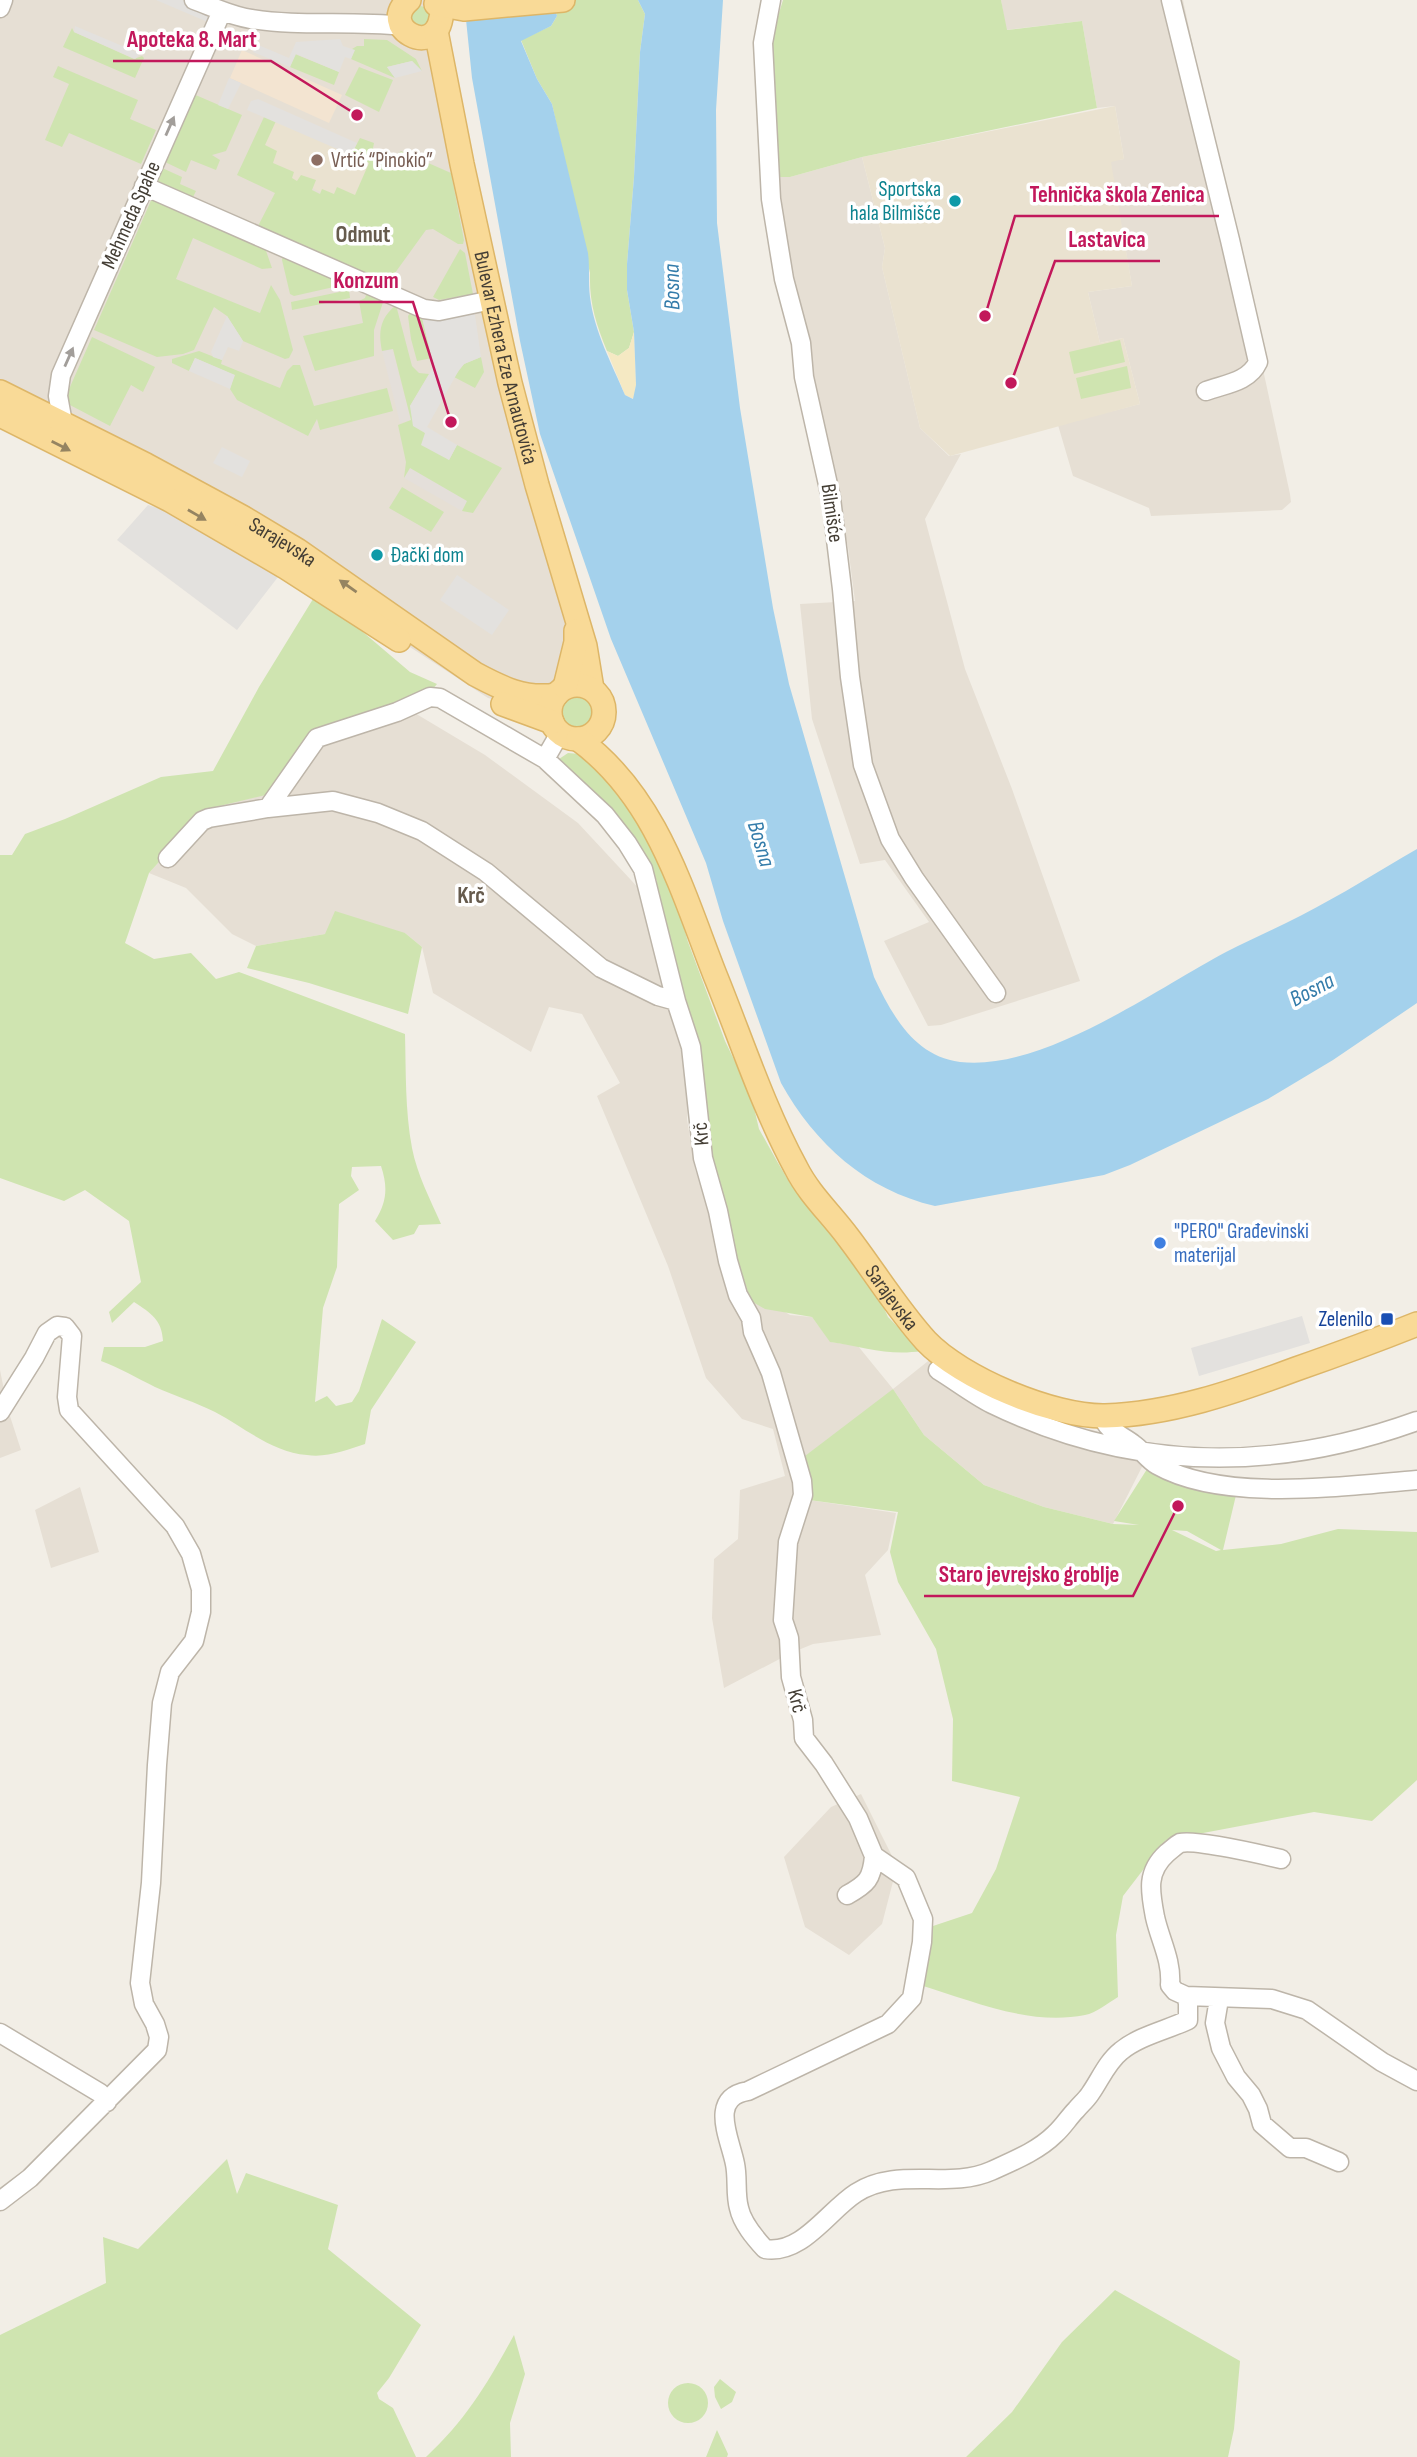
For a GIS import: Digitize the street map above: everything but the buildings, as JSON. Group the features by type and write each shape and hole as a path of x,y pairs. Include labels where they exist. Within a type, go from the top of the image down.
{"main road":[{"path":"422,16 563,0"},
{"name":"Bulevar Ezhera Eze Arnautovića","path":"422,16 449,98 510,383 589,662 592,689"},
{"name":"Sarajevska","path":"0,391 242,517 297,550 475,674 498,687 540,698 560,691"},
{"name":"Sarajevska","path":"0,415 170,500 232,535 488,698 563,731 606,761 628,785 648,815 670,861 776,1128 798,1172 822,1208 846,1234 927,1342 965,1370 1009,1393 1059,1410 1103,1416 1160,1410 1226,1395 1417,1324"},
{"name":"Bulevar Ezhera Eze Arnautovića","path":"560,691 576,642 576,614"},
{"path":"577,685 592,689 603,704 602,722 593,734 563,731 551,708 560,691 577,685"},
{"name":"Sarajevska","path":"602,722 628,785"}],"street":[{"path":"0,8 4,0"},
{"path":"194,0 248,19 282,23 422,16"},
{"name":"Bilmišće","path":"771,0 763,43 771,199 784,279 801,342 804,376 831,498 850,677 863,765 890,839 914,878 996,993"},
{"path":"1171,0 1258,362 1254,371 1246,377 1206,391"},
{"name":"Mehmeda Spahe","path":"63,423 58,396 61,375 222,11"},
{"path":"144,186 424,309 439,311 492,300"},
{"name":"Krč","path":"268,808 317,738 397,712 430,697 440,698 545,759 604,816 627,843 643,869 676,1001 691,1047 703,1158 728,1261 738,1295 751,1318 753,1332 771,1373 802,1480 803,1495 788,1542 783,1620 789,1639 791,1677 803,1720 804,1738 858,1818 874,1856"},
{"path":"545,759 563,731"},
{"path":"168,858 209,818 333,801 378,813 422,831 486,872 601,968 658,996 676,1001"},
{"path":"0,1412 47,1333 57,1326 65,1327 72,1336 66,1397 69,1410 175,1526 191,1554 201,1589 201,1612 194,1641 170,1672 161,1715 151,1884 140,1983 144,2004 159,2037 157,2050 30,2178 0,2201"},
{"path":"938,1370 990,1403 1044,1426 1143,1453 1201,1459 1275,1456 1333,1447 1417,1420"},
{"path":"1103,1416 1111,1430 1135,1445 1154,1463 1168,1471 1203,1481 1235,1487 1322,1488 1417,1480"},
{"path":"1281,1859 1247,1851 1180,1843 1154,1866 1151,1887 1156,1919 1168,1955 1170,1985 1175,1992 1186,1996 1272,2000 1307,2010 1382,2062 1417,2081"},
{"path":"847,1895 864,1886 873,1871 874,1856"},
{"path":"874,1856 906,1878 923,1919 922,1942 912,1998 888,2024 853,2039 808,2064 748,2091 739,2092 726,2106 724,2120 736,2165 739,2209 751,2234 765,2249 777,2251 793,2245 857,2193 876,2184 907,2178 950,2179 987,2173 1027,2154 1055,2135 1085,2101 1119,2052 1136,2041 1188,2020 1186,1996"},
{"path":"1215,1998 1218,2005 1215,2023 1221,2048 1236,2077 1251,2095 1262,2124 1290,2148 1306,2148 1339,2162"},
{"path":"0,2033 100,2093 107,2102"}],"shaded area":[{"path":"0,0 432,0 522,427 581,685 552,701 550,714 488,698 390,634 0,415"},
{"path":"156,0 182,0 215,13 210,23"},
{"path":"1001,0 1183,0 1290,494 1291,502 1282,510 1151,516 1149,508 1073,476 1058,425 1140,404 1123,338 1100,343 1088,292 1132,286 1110,161 1124,159 1115,106 1097,108 1082,21 1006,30"},
{"path":"75,26 139,53 138,56 135,59 74,32"},
{"path":"340,39 343,46 355,50 351,59 345,57 339,72 296,54 290,67 253,52 256,44 289,58 296,42"},
{"path":"242,50 342,95 329,123 230,78"},
{"path":"412,61 422,71 395,78 387,67"},
{"path":"229,78 241,83 228,109 218,105"},
{"path":"258,99 357,143 351,155 247,110 251,101"},
{"path":"1115,106 1124,159 1111,162 1132,286 1088,292 1100,343 1123,338 1140,404 950,456 920,428 882,267 885,248 862,157"},
{"name":"Vrtić “Pinokio”","path":"275,117 377,157 355,207 258,164"},
{"path":"862,157 885,248 882,267 920,428 949,456 961,454 925,519 965,669 1012,789 1080,981 941,1025 928,1026 884,941 929,922 885,860 860,864 812,719 800,604 855,601 848,547 810,372 777,193 780,177 790,177"},
{"path":"474,308 481,357 464,364 459,370 427,427 457,445 449,460 421,445 425,433 413,426 410,406 433,364 422,317"},
{"path":"227,316 243,341 239,351 228,347 222,360 213,357 211,352"},
{"path":"392,348 411,420 400,423 382,351"},
{"path":"195,358 235,375 230,389 189,371"},
{"path":"222,447 250,461 242,477 213,463"},
{"path":"410,468 468,501 462,511 404,478"},
{"path":"148,505 164,510 278,577 237,630 117,540"},
{"path":"457,575 509,610 492,635 440,600"},
{"path":"403,706 485,755 578,823 644,894 691,1047 687,1119 695,1169 733,1281 790,1315 812,1317 831,1342 858,1346 893,1389 809,1500 896,1513 888,1550 865,1575 881,1635 813,1644 724,1688 712,1618 714,1559 738,1539 740,1490 785,1476 773,1429 742,1419 706,1378 668,1266 597,1096 620,1083 582,1014 549,1007 531,1052 433,993 422,947 405,933 325,934 256,946 232,934 186,888 149,873 207,809 270,793 315,736"},
{"path":"1302,1316 1310,1343 1199,1376 1191,1348"},
{"path":"937,1354 1042,1416 1103,1433 1146,1459 1113,1524 1044,1507 984,1485 924,1435 893,1389"},
{"path":"0,1370 8,1410 21,1450 0,1458"},
{"path":"80,1487 99,1552 51,1568 35,1510"},
{"path":"861,1794 897,1866 882,1924 849,1955 805,1927 784,1857 831,1807"}],"green space":[{"path":"553,0 638,0 645,14 640,52 627,264 627,290 634,332 629,348 618,356 607,351 594,313 590,273 552,104 537,79 521,40 551,26 557,16"},
{"path":"783,0 1001,0 1007,30 1082,21 1097,108 862,157 790,177 780,177 768,49"},
{"path":"416,6 424,6 430,16 424,26 416,26 410,20 410,12"},
{"path":"72,28 74,32 134,59 142,56 144,58 135,78 63,47"},
{"path":"364,39 387,40 416,59 422,71 412,61 387,67 395,78 351,59 354,51 352,49 364,46"},
{"path":"295,54 339,72 334,85 290,67"},
{"path":"58,66 138,100 130,119 156,130 141,164 69,133 62,147 45,140 69,84 53,77"},
{"path":"359,67 393,80 379,112 345,95"},
{"path":"191,93 242,115 226,151 212,155 220,160 216,170 191,160 186,172 167,163 163,158"},
{"path":"264,117 276,121 265,145 277,151 273,163 294,172 292,178 297,181 301,175 316,180 312,190 320,194 322,189 334,194 337,187 355,195 369,163 351,155 360,138 374,143 373,148 389,158 393,166 392,159 401,151 451,173 463,244 458,244 433,229 426,230 387,284 257,228 275,193 237,175"},
{"path":"160,167 182,177 180,184 196,191 193,197 157,182 155,177"},
{"path":"153,196 264,245 272,268 262,269 193,238 176,279 260,313 271,285 280,300 293,350 289,358 285,359 243,341 227,316 214,307 194,350 183,354 157,357 94,330"},
{"path":"460,249 465,253 473,294 439,300 433,297"},
{"path":"283,255 347,284 294,296 290,294"},
{"path":"349,290 350,298 292,310 291,302"},
{"path":"367,292 385,296 374,330 374,356 315,371 303,336 363,323 359,301 365,298"},
{"path":"396,305 412,366 419,373 429,374 410,406 425,433 449,460 457,445 502,468 473,513 462,511 467,501 410,468 404,478 406,462 398,425 411,420 393,349 382,351 380,338 383,320"},
{"path":"412,310 435,312 422,318 432,358 417,361 408,316"},
{"path":"92,337 155,367 143,392 131,385 110,426 68,404 66,396"},
{"path":"1120,340 1125,362 1074,374 1069,352"},
{"path":"199,351 222,360 221,364 280,388 287,371 293,365 300,365 314,406 387,388 393,411 320,430 317,419 308,436 237,400 230,389 234,375 195,358 189,371 172,363 172,359"},
{"path":"481,357 484,372 475,388 454,377 464,364"},
{"path":"1127,366 1131,388 1081,399 1076,378"},
{"path":"402,487 444,512 431,532 389,508"},
{"path":"313,599 357,627 410,672 437,684 431,691 315,736 270,794 207,809 149,873 125,943 154,959 191,953 216,979 239,972 405,1034 407,1105 412,1148 420,1177 441,1224 419,1225 414,1234 393,1240 375,1221 385,1194 381,1166 352,1167 351,1176 359,1190 339,1204 337,1267 323,1308 315,1402 327,1396 336,1406 352,1402 359,1391 382,1319 416,1342 371,1410 365,1444 336,1453 314,1456 294,1453 270,1444 215,1412 101,1361 104,1347 145,1347 163,1341 154,1318 134,1302 112,1323 109,1312 141,1282 129,1221 85,1190 64,1201 0,1178 0,855 12,855 25,834 161,777 213,771 259,687"},
{"path":"577,693 590,699 596,712 590,725 577,731 564,725 558,712 564,699"},
{"path":"568,753 580,754 599,763 634,813 672,887 688,942 725,1041 751,1095 759,1129 791,1185 872,1282 888,1317 922,1351 887,1352 830,1342 812,1317 765,1309 751,1301 722,1213 655,894 657,881 637,846 556,761"},
{"path":"335,911 405,933 422,947 408,1014 309,983 247,968 256,946 325,934"},
{"path":"893,1389 924,1435 984,1485 1044,1507 1113,1524 1139,1525 1114,1521 1149,1466 1237,1491 1223,1550 1281,1544 1338,1529 1417,1532 1417,1780 1372,1821 1314,1812 1166,1840 1123,1896 1116,1935 1118,1997 1093,2012 1064,2018 1022,2015 920,1985 930,1927 972,1913 996,1869 1020,1797 952,1781 953,1719 936,1649 898,1582 890,1552 898,1512 809,1500 805,1456","holes":["1172,1530 1187,1531 1221,1550 1216,1551"]},
{"path":"227,2159 237,2194 246,2173 338,2205 328,2249 421,2325 377,2393 379,2399 393,2408 416,2457 0,2457 0,2335 106,2283 103,2237 138,2249"},
{"path":"1115,2290 1240,2361 1234,2429 1228,2457 966,2457 1012,2412 1062,2342"},
{"path":"514,2335 525,2374 510,2423 511,2457 426,2457 453,2429 475,2400"},
{"path":"720,2379 736,2392 732,2402 721,2409 714,2387"},
{"path":"688,2383 696,2384 702,2389 707,2395 707,2411 702,2417 696,2422 688,2423 680,2422 674,2417 669,2411 668,2403 669,2395 674,2389 680,2384"},
{"path":"717,2430 727,2457 706,2457"}],"sand":[{"path":"634,332 634,399 625,395 607,351 618,356 629,348"}],"water":[{"name":"Bosna","path":"464,0 553,0 557,16 551,26 521,41 537,79 552,104 588,253 590,297 595,322 625,395 633,399 636,385 634,332 627,290 627,264 640,52 645,14 638,0 723,0 716,110 717,223 740,408 773,608 789,684 874,977 906,1032 930,1052 960,1062 992,1062 1026,1054 1098,1025 1226,952 1317,907 1417,849 1417,1003 1333,1060 1268,1099 1104,1175 935,1206 887,1189 865,1176 826,1145 781,1083 723,921 706,863 611,639 540,434 520,341 472,78"}],"place":[{"name":"Apoteka 8. Mart","path":"357,115"},
{"name":"Vrtić “Pinokio”","path":"317,160"},
{"name":"Sportska hala Bilmišće","path":"955,201"},
{"name":"Tehnička škola Zenica","path":"985,316"},
{"name":"Lastavica","path":"1011,383"},
{"name":"Konzum","path":"451,422"},
{"name":"Đački dom","path":"377,555"},
{"name":"\"PERO\" Građevinski materijal","path":"1160,1243"},
{"name":"Zelenilo","path":"1387,1319"},
{"name":"Staro jevrejsko groblje","path":"1178,1506"}],"district":[{"name":"Odmut","path":"363,235"},
{"name":"Krč","path":"471,896"}]}
